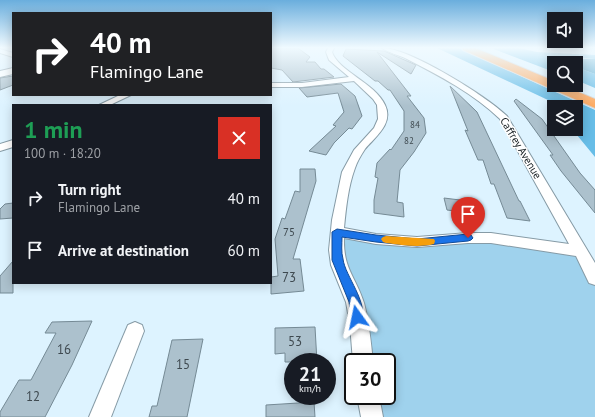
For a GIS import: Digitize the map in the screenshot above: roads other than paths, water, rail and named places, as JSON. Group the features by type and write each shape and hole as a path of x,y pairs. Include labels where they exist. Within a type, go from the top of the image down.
{"highway":[{"path":"511,67 595,104"},
{"path":"529,67 547,75"},
{"path":"583,90 595,95"}],"street":[{"path":"341,67 375,95 381,105 383,119 376,132 360,149 350,165 346,179 337,232 337,260 355,302 363,353"},
{"name":"Caffrey Avenue","path":"427,67 491,104 504,118 572,235 579,251 595,278"},
{"path":"0,74 12,71"},
{"path":"272,85 302,85 354,79"},
{"path":"105,104 125,96"},
{"path":"0,148 12,143"},
{"path":"337,232 417,242 468,238 491,238 579,251"},
{"path":"100,417 135,331"},
{"path":"370,405 372,417"}]}
